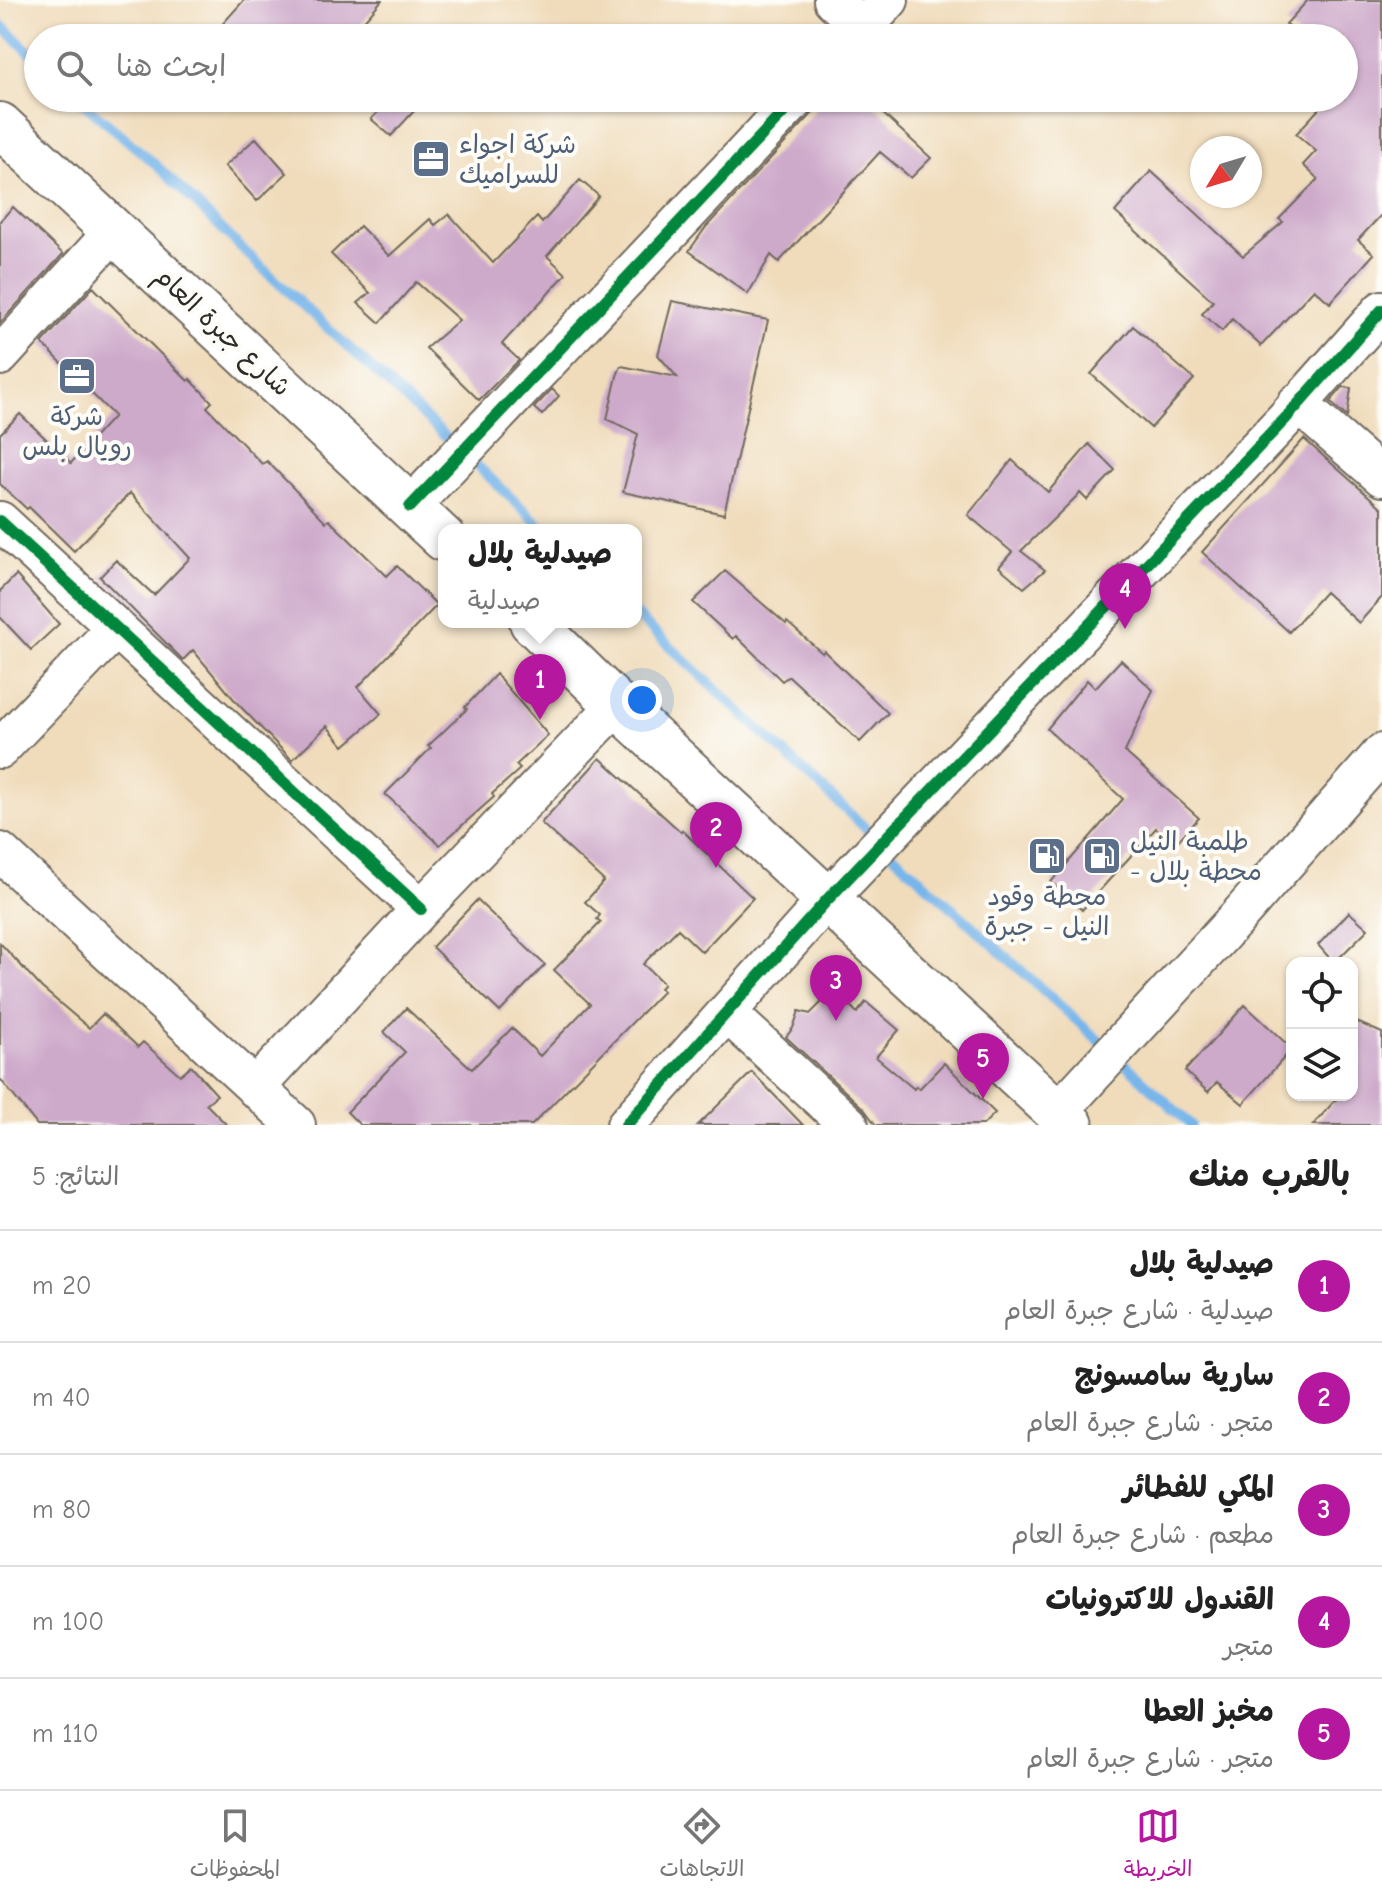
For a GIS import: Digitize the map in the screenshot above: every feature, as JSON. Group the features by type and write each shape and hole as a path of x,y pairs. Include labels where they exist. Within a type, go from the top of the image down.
{"main road":[{"name":"شارع جبرة العام","path":"0,125 438,533"},
{"path":"538,628 617,705 1064,1119"}],"street":[{"path":"833,0 851,24"},
{"path":"866,24 889,0"},
{"path":"410,507 784,112"},
{"path":"0,356 115,230"},
{"path":"626,1125 827,900 1286,418 1382,310"},
{"path":"1297,403 1382,477"},
{"path":"0,521 421,909"},
{"path":"0,749 115,629"},
{"path":"255,1088 617,705"},
{"path":"1064,1119 1382,753"},
{"path":"0,852 296,1125"},
{"path":"727,1013 849,1125"}],"building":[{"path":"244,0 382,0 361,24 223,24"},
{"path":"1308,0 1382,0 1382,214 1358,240 1374,254 1330,303 1314,289 1261,346 1232,319 1222,331 1202,314 1213,301 1115,212 1151,171 1243,256 1283,222 1279,219 1318,179 1303,165 1316,151 1296,134 1316,112 1358,112 1358,24 1286,24"},
{"path":"378,112 413,112 391,136 371,119"},
{"path":"881,112 931,158 911,178 880,152 779,262 771,255 748,294 689,251 706,227 813,113"},
{"path":"256,138 287,173 257,201 225,166"},
{"path":"580,180 599,196 547,256 566,274 502,344 519,360 479,400 426,348 459,320 416,282 380,323 358,303 370,293 331,254 360,226 389,256 430,219 435,225 449,214 493,263 537,217 542,223"},
{"path":"13,207 63,254 0,323 0,221"},
{"path":"93,287 212,402 207,407 262,464 267,461 326,522 329,520 387,576 397,566 437,605 358,687 381,714 344,746 327,726 292,760 237,703 193,650 183,660 100,577 116,560 154,595 190,558 130,493 74,551 29,507 27,509 0,484 0,434 20,414 71,463 114,416 42,343"},
{"path":"672,301 768,320 724,514 623,492 638,434 607,419 617,376 621,366 677,377 658,355"},
{"path":"1133,326 1194,379 1151,428 1091,374"},
{"path":"1343,387 1351,388 1347,417 1330,402"},
{"path":"552,389 559,396 542,415 534,408"},
{"path":"1304,439 1382,508 1382,597 1359,623 1325,592 1289,632 1202,552"},
{"path":"1089,444 1115,470 1087,500 1080,493 1021,551 1045,570 1024,588 999,567 1012,552 968,515 1012,460 1048,492"},
{"path":"725,571 786,624 822,653 824,651 888,713 860,742 789,676 782,681 736,636 733,639 693,602"},
{"path":"16,575 59,624 31,650 0,617 0,591"},
{"path":"1121,660 1153,690 1125,752 1199,818 1174,845 1156,828 1082,910 1051,882 1123,799 1047,729 1087,680 1095,688"},
{"path":"496,674 548,735 516,765 520,769 492,794 494,797 440,845 385,794 431,748 428,746 467,709 465,707"},
{"path":"600,758 753,898 702,952 678,929 643,964 664,984 660,988 663,991 532,1125 360,1125 347,1112 405,1052 384,1032 406,1008 472,1069 512,1028 540,1056 590,1004 554,970 601,922 597,919 600,915 585,902 604,881 541,823"},
{"path":"477,900 545,965 500,1012 432,947"},
{"path":"1349,912 1368,929 1340,957 1329,957 1318,945"},
{"path":"0,943 42,988 89,1028 103,1014 138,1047 143,1042 180,1075 191,1066 217,1095 206,1104 227,1125 37,1125 0,1079"},
{"path":"835,989 857,1013 866,1002 899,1030 876,1057 914,1089 916,1086 919,1089 944,1063 995,1113 983,1125 876,1125 864,1109 786,1037 799,1011 810,1014"},
{"path":"1245,1005 1286,1043 1286,1056 1243,1104 1217,1082 1208,1092 1185,1071"},
{"path":"1358,1023 1382,1033 1382,1125 1313,1125 1335,1101 1358,1101"},
{"path":"752,1072 803,1125 698,1125"}],"waterway":[{"path":"0,24 24,47"},
{"path":"94,112 154,163 259,265 456,446"},
{"path":"468,457 539,524"},
{"path":"642,621 876,838"},
{"path":"887,849 1107,1048"},
{"path":"1119,1058 1191,1125"}],"cycle path":[{"path":"410,507 784,112"},
{"path":"626,1125 827,900 1286,418 1382,310"},
{"path":"0,521 421,909"}],"place":[{"name":"شركة اجواء للسراميك","path":"431,159"},
{"name":"شركة رويال بلس","path":"77,376"},
{"name":"القندول للاكترونيات","path":"1125,629"},
{"name":"صيدلية بلال","path":"540,720"},
{"name":"محطة وقود النيل - جبرة","path":"1047,856"},
{"name":"طلمبة النيل - محطة بلال","path":"1102,856"},
{"name":"سارية سامسونج","path":"716,868"},
{"name":"المكي للفطائر","path":"836,1021"},
{"name":"مخبز العطا","path":"983,1099"}]}
